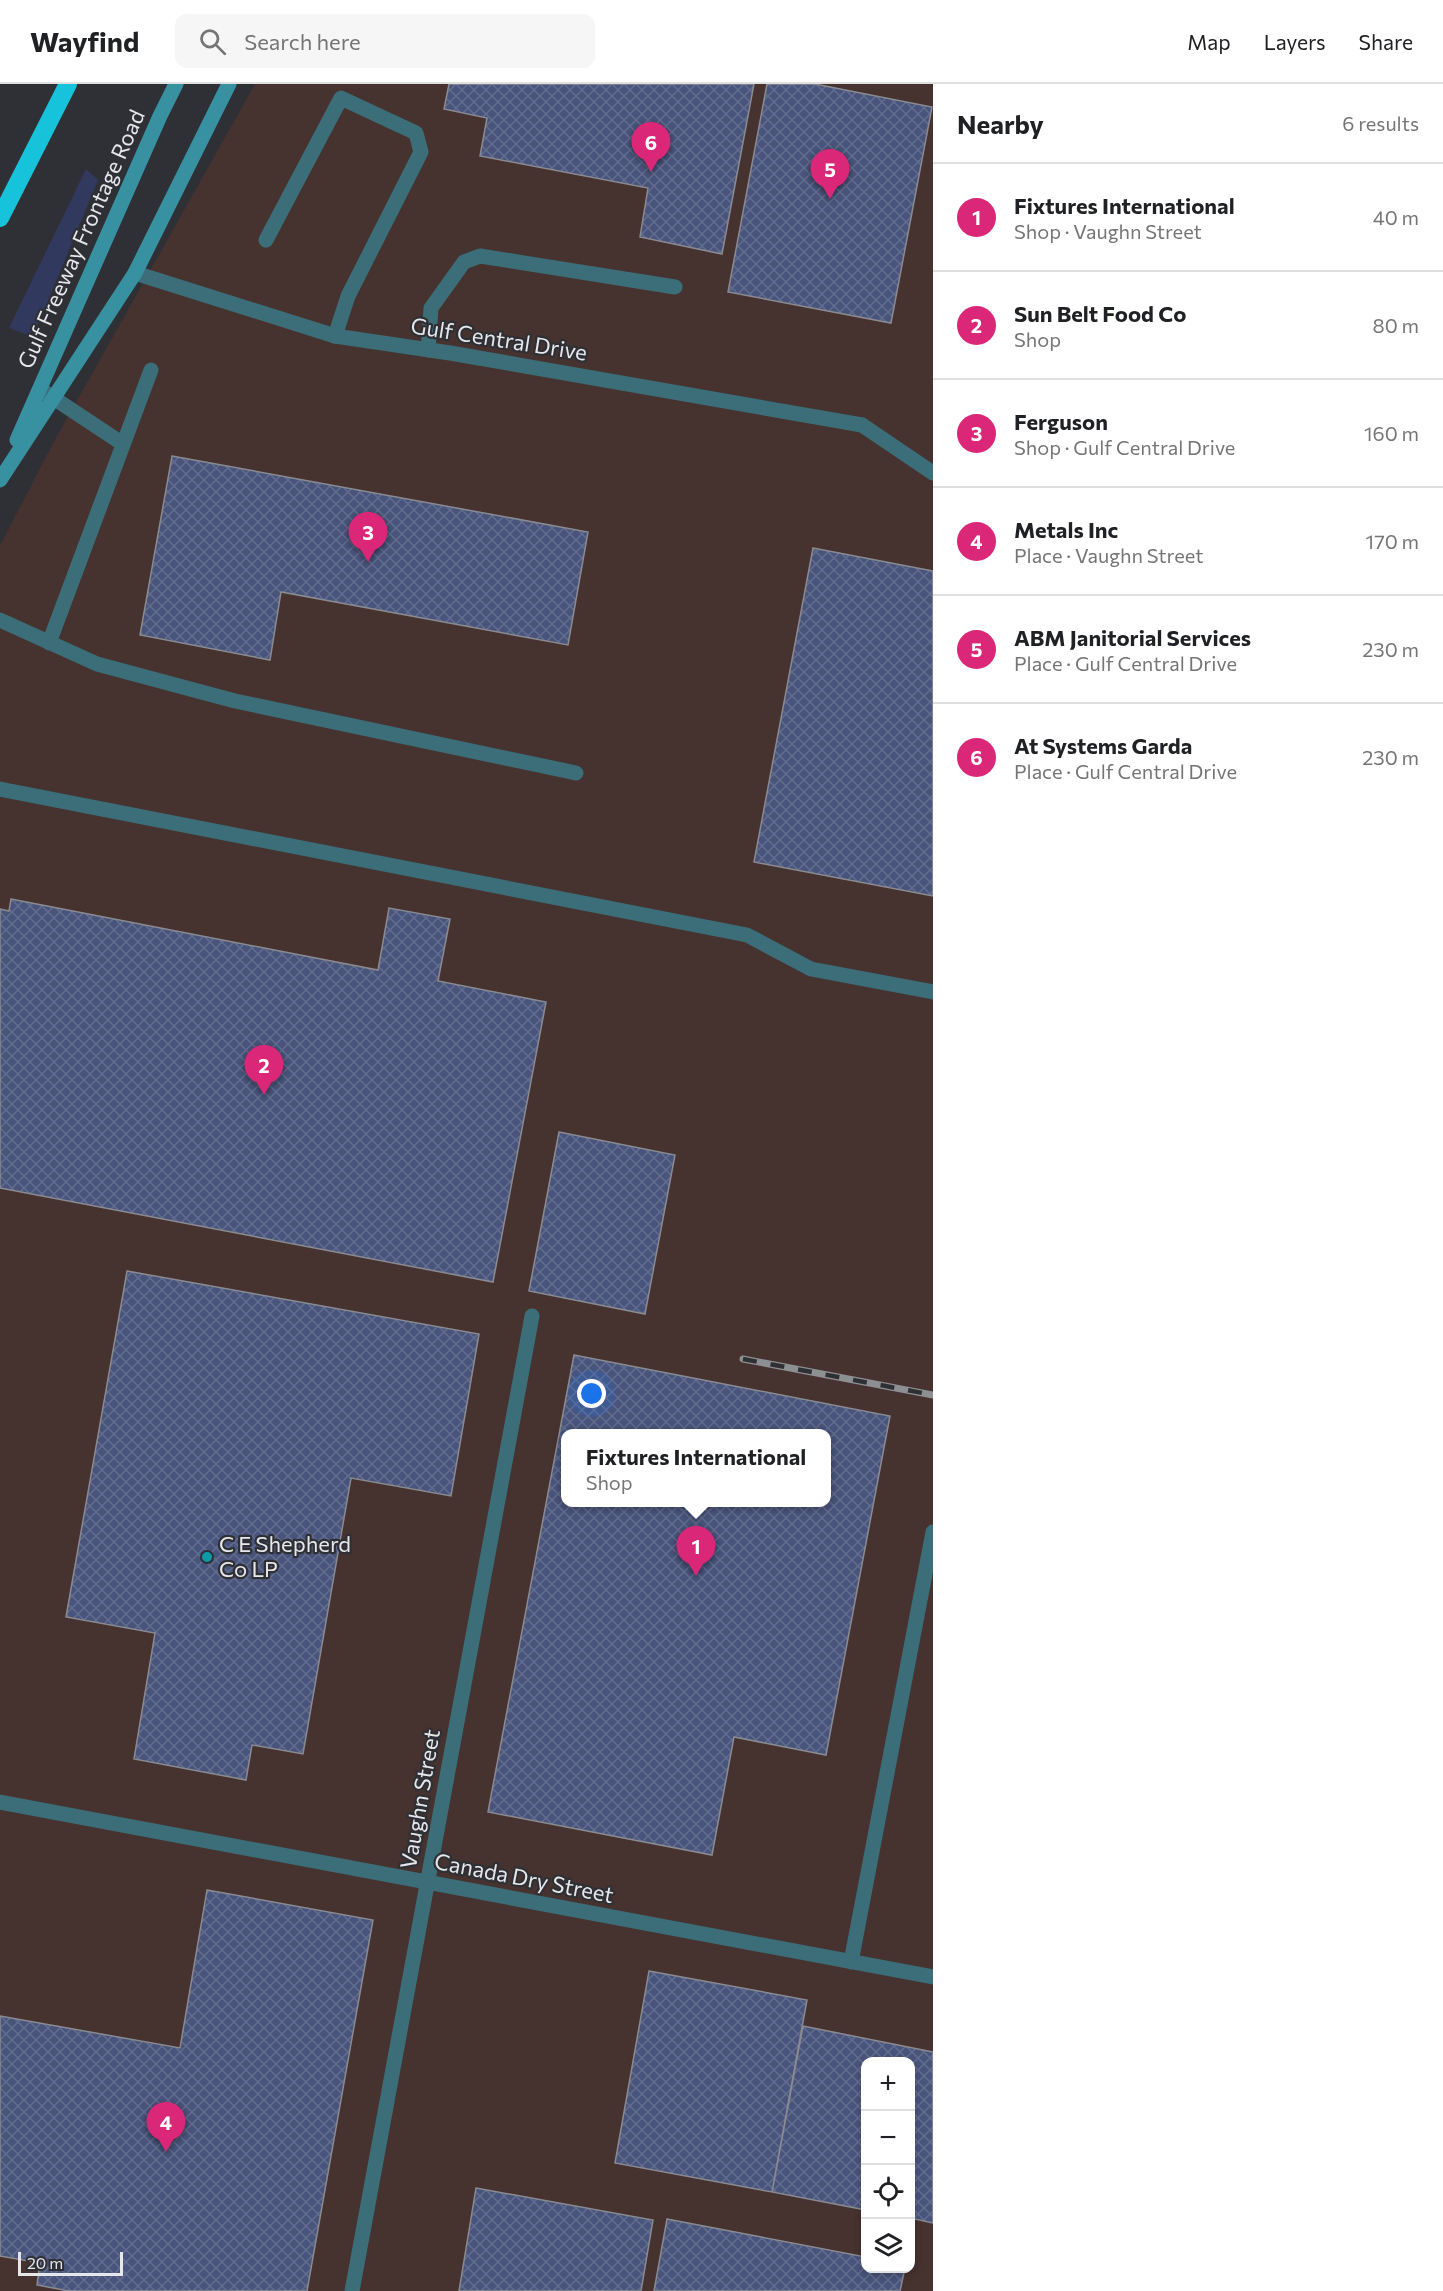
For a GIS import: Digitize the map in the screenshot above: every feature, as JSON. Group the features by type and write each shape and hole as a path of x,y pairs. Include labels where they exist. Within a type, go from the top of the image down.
{"highway":[{"path":"0,218 68,84"}],"main road":[{"name":"Gulf Freeway Frontage Road","path":"0,480 176,84"},
{"path":"0,480 135,273 229,84"}],"street":[{"path":"266,240 344,91 416,133 421,152 348,296 335,336"},
{"path":"428,350 431,308 464,262 480,256 675,287"},
{"name":"Gulf Central Drive","path":"135,273 335,336 862,425 933,473"},
{"path":"49,642 151,370"},
{"path":"40,389 123,444"},
{"path":"0,620 97,664 235,701 576,773"},
{"path":"0,789 747,935 811,969 933,992"},
{"name":"Vaughn Street","path":"352,2291 532,1316"},
{"path":"851,1962 933,1532"},
{"name":"Canada Dry Street","path":"0,1802 933,1977"}],"shaded area":[{"path":"255,84 933,84 933,2291 0,2291 0,546 52,445"},
{"path":"86,169 98,180 33,337 9,328"}],"building":[{"path":"449,84 754,84 722,254 640,237 648,188 480,156 487,118 444,109"},
{"path":"767,84 815,84 932,107 891,323 728,292"},
{"path":"172,456 588,532 568,645 281,592 270,660 140,635"},
{"path":"813,548 933,571 933,896 754,862"},
{"path":"11,899 378,970 389,908 450,919 438,981 546,1002 493,1282 0,1188 0,909 9,911"},
{"path":"559,1132 675,1155 645,1314 529,1291"},
{"name":"C E Shepherd Co LP","path":"127,1271 479,1334 451,1496 351,1478 303,1754 252,1745 246,1780 134,1759 155,1633 66,1617"},
{"path":"574,1355 890,1416 826,1755 734,1737 712,1855 488,1812"},
{"path":"207,1890 373,1920 307,2291 69,2291 37,2285 40,2263 0,2256 0,2016 180,2048"},
{"path":"649,1971 807,2000 772,2192 615,2163"},
{"path":"803,2026 933,2052 933,2223 915,2219 915,2057 861,2057 861,2209 772,2192"},
{"path":"476,2188 653,2220 641,2291 459,2291"},
{"path":"667,2219 861,2256 861,2273 904,2273 900,2291 654,2291"}],"railway":[{"path":"743,1359 933,1395"}],"place":[{"name":"At Systems Garda","path":"651,172"},
{"name":"ABM Janitorial Services","path":"830,199"},
{"name":"Ferguson","path":"368,562"},
{"name":"Sun Belt Food Co","path":"264,1095"},
{"name":"C E Shepherd Co LP","path":"207,1557"},
{"name":"Fixtures International","path":"696,1576"},
{"name":"Metals Inc","path":"166,2152"}]}
